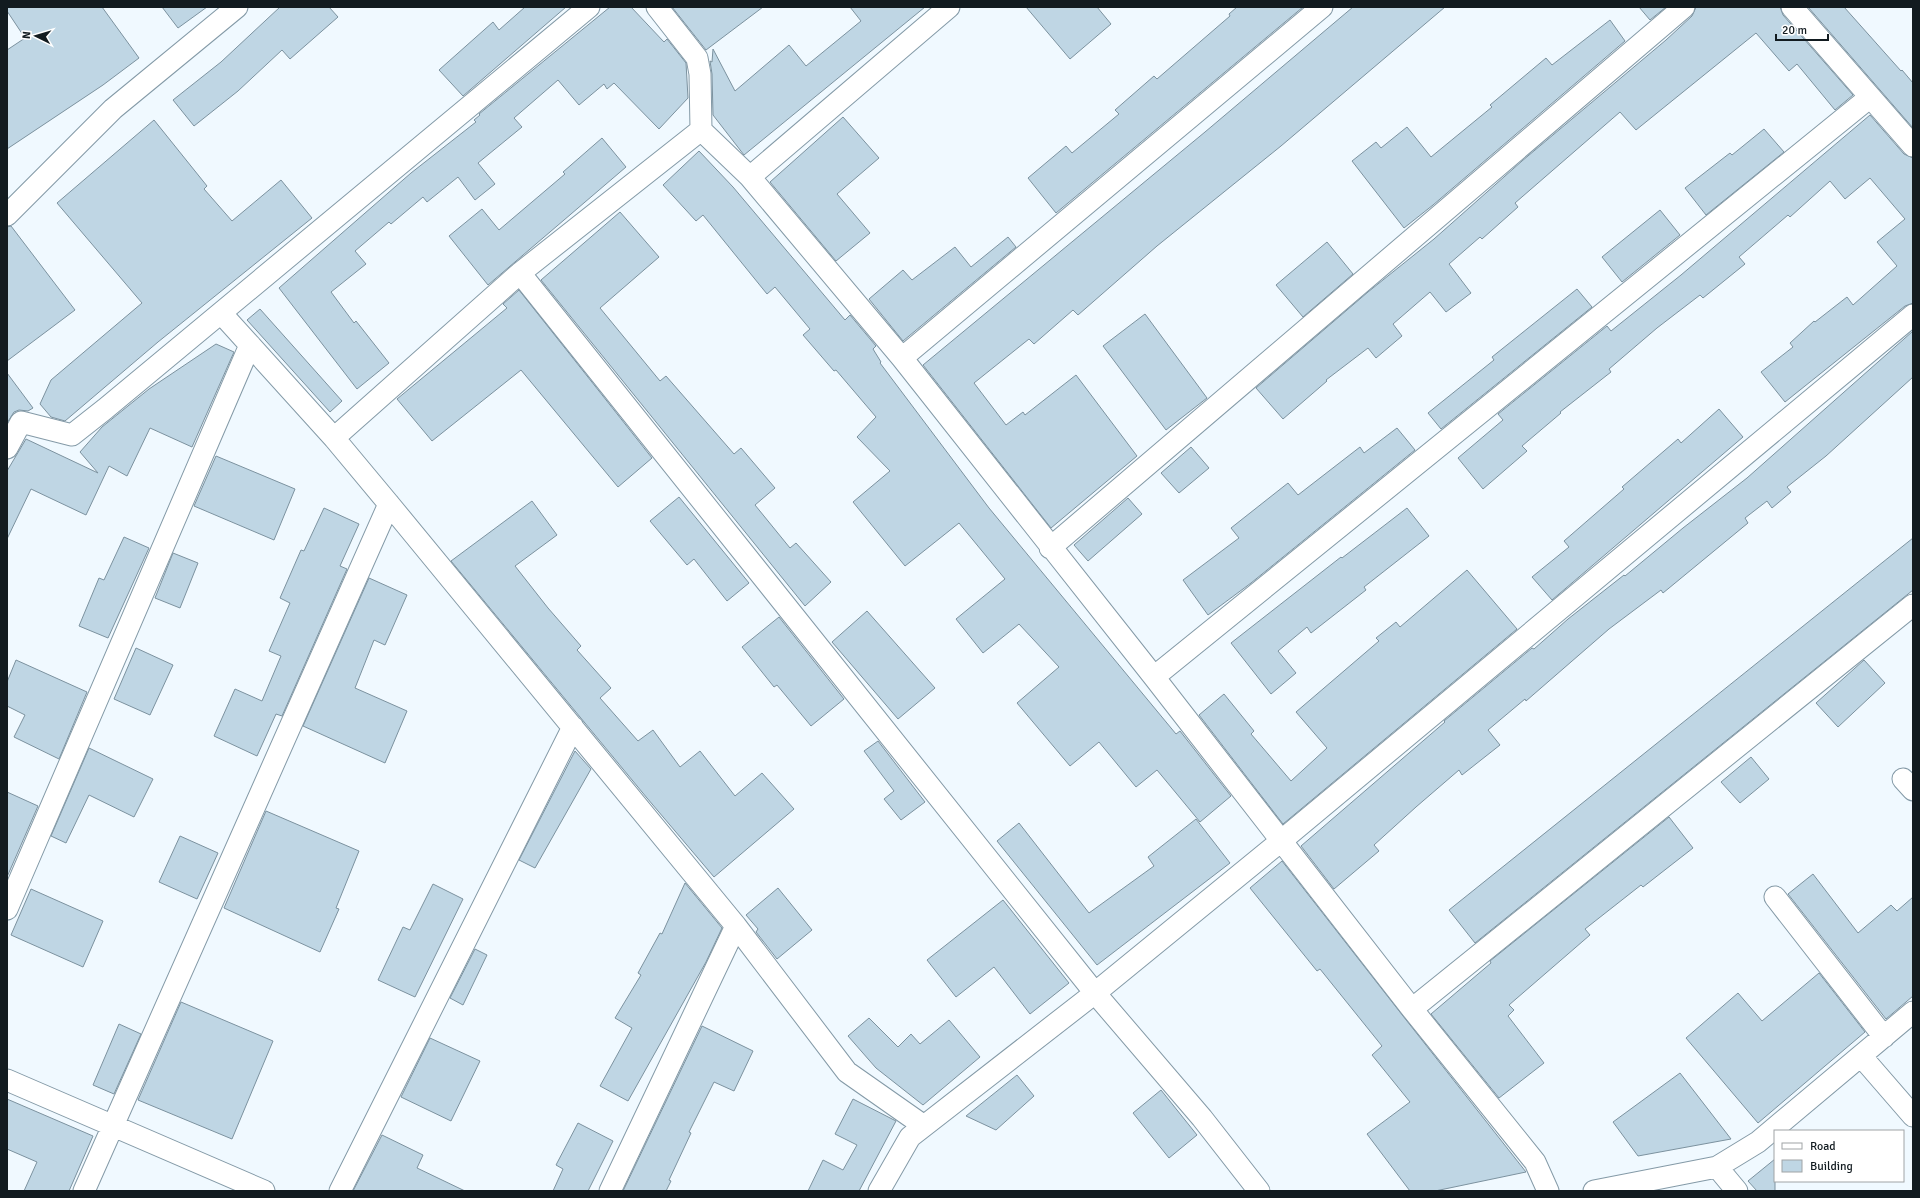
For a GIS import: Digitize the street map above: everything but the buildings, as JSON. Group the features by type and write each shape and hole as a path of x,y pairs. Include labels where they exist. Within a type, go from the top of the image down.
{"street":[{"path":"7,215 113,108 237,7"},
{"path":"7,448 21,422 72,434 106,409 589,7"},
{"path":"657,7 697,58 700,74 701,130 750,177 902,358 1050,548 1154,677 1412,1009 1535,1162 1548,1191"},
{"path":"750,177 949,7"},
{"path":"902,358 1322,7"},
{"path":"1050,548 1684,7"},
{"path":"1792,7 1869,98 1913,146"},
{"path":"1154,677 1869,98"},
{"path":"334,438 520,273 701,130"},
{"path":"520,273 1095,993 1202,1118 1259,1191"},
{"path":"222,313 334,438 573,727 736,926 847,1072 924,1126"},
{"path":"879,1191 910,1137 1095,993 1281,841 1913,315"},
{"path":"7,909 250,345"},
{"path":"84,1191 389,504"},
{"path":"1412,1009 1913,605"},
{"path":"340,1191 573,727"},
{"path":"1775,898 1884,1037"},
{"path":"610,1191 736,926"},
{"path":"1594,1191 1717,1168 1758,1142 1913,1012"},
{"path":"1861,1056 1913,1116"},
{"path":"7,1080 264,1191"},
{"path":"1717,1168 1737,1191"}]}
